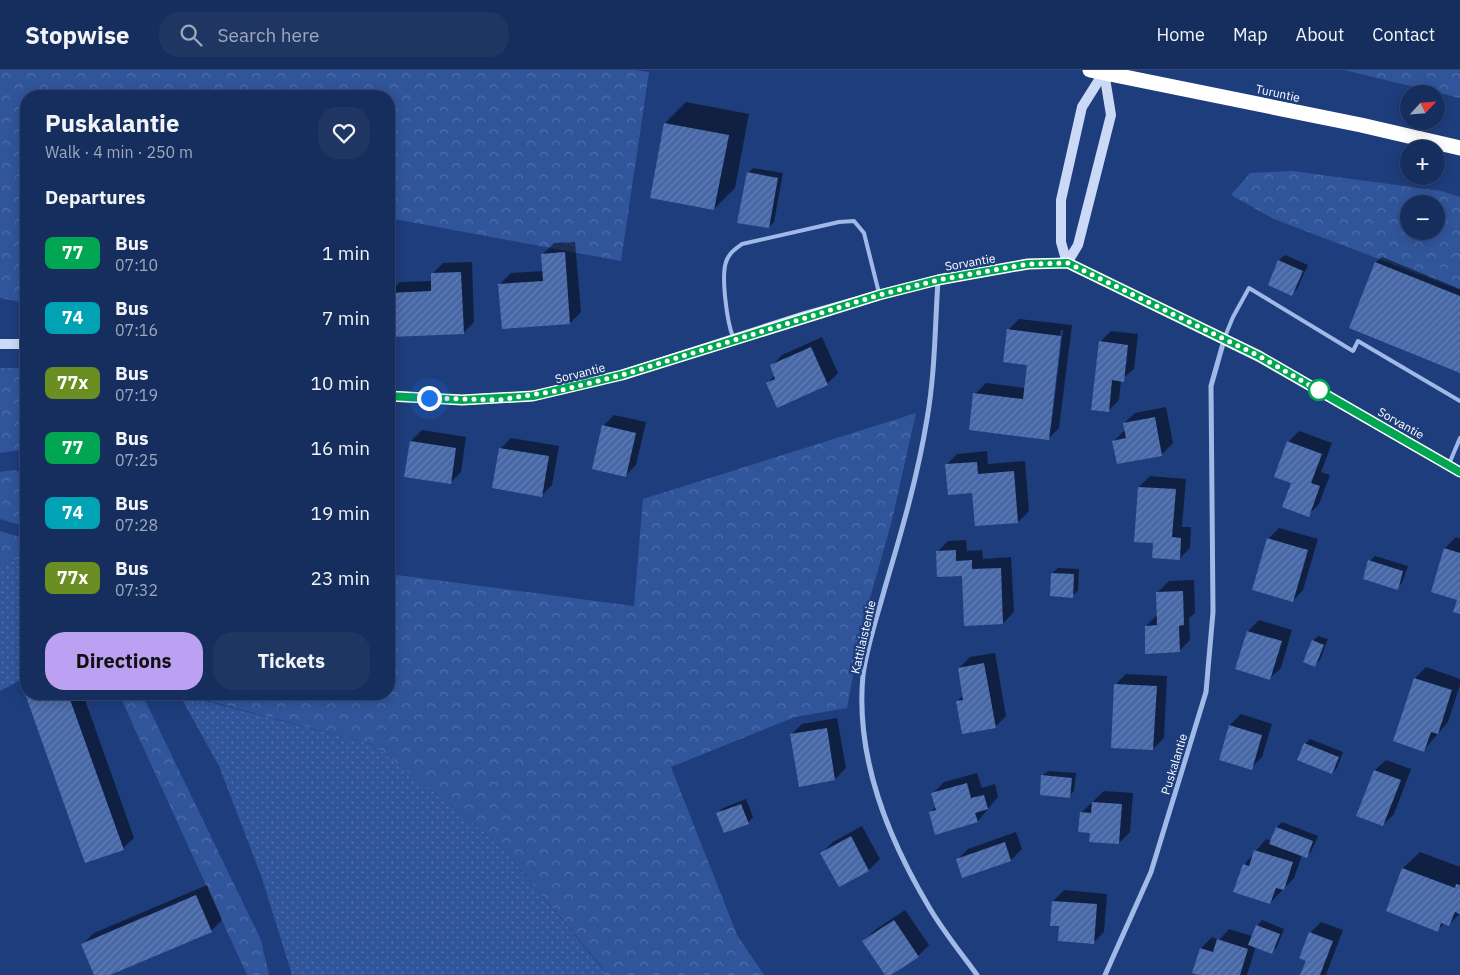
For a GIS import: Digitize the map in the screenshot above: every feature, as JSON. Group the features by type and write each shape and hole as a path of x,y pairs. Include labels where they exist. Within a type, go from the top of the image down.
{"highway":[{"name":"Turuntie","path":"1097,71 1460,148"}],"main road":[{"path":"1068,263 1078,245 1111,115 1097,71"},
{"path":"1068,263 1061,242 1061,200 1082,107 1097,71"},
{"name":"Sorvantie","path":"395,396 462,400 533,396 622,375 879,295 938,280 1028,264 1068,263 1259,356 1460,472"},
{"path":"0,344 20,344"}],"street":[{"name":"Kattilaistentie","path":"938,280 928,419 904,522 872,633 864,675 862,714 869,767 882,812 902,859 930,909 977,975"},
{"name":"Puskalantie","path":"1105,975 1151,872 1206,692 1213,612 1211,386 1224,339"}],"lane":[{"path":"734,339 727,321 726,263 732,251 742,244 839,222 854,221 864,233 879,295"},
{"path":"1224,339 1232,317 1249,288 1353,351 1358,342 1460,401"},
{"path":"1449,465 1460,438"}],"green space":[{"path":"0,70 634,70 649,72 621,261 395,219 395,90 20,90 20,302 0,298"},
{"path":"1344,70 1460,70 1460,98 1445,94 1445,85 1406,85"},
{"path":"1292,171 1441,191 1460,197 1460,290 1274,219 1231,195 1250,173"},
{"path":"0,368 20,368 20,450 0,453"},
{"path":"916,413 892,520 862,627 847,708 795,717 671,767 737,935 764,975 604,975 602,967 499,844 374,745 205,700 395,700 395,575 634,606 643,499"},
{"path":"14,470 20,472 20,525 0,519 0,472"},
{"path":"0,531 20,537 20,559 0,564"},
{"path":"20,559 20,680 0,691 0,564"},
{"path":"122,700 145,700 261,940 269,975 247,975"},
{"path":"182,700 202,700 374,745 499,844 602,968 604,975 292,975 262,878 219,766"}],"building":[{"path":"664,123 729,135 714,210 650,198"},
{"path":"747,172 778,178 769,228 737,223"},
{"path":"565,252 570,324 502,329 498,284 543,281 541,254"},
{"path":"1278,260 1303,271 1292,296 1268,285"},
{"path":"1375,262 1460,296 1460,373 1349,328"},
{"path":"461,272 464,334 395,337 395,293 431,291 431,273"},
{"path":"1007,329 1061,336 1049,440 969,430 973,393 1023,399 1027,365 1003,362"},
{"path":"1099,341 1128,345 1124,382 1112,380 1109,412 1091,410"},
{"path":"811,347 828,385 777,408 766,383 775,379 770,365"},
{"path":"1155,417 1162,456 1117,464 1112,441 1126,438 1123,423"},
{"path":"602,425 636,433 626,477 592,469"},
{"path":"410,441 456,448 451,484 404,477"},
{"path":"1287,441 1322,454 1311,483 1320,486 1309,517 1282,507 1291,483 1274,477"},
{"path":"499,448 549,456 542,497 492,488"},
{"path":"977,462 978,474 1014,471 1018,523 975,526 972,493 948,495 945,464"},
{"path":"1138,487 1176,489 1172,537 1181,538 1180,560 1152,558 1153,543 1134,542"},
{"path":"1267,538 1308,550 1293,602 1252,590"},
{"path":"1444,548 1460,553 1460,614 1453,612 1457,600 1431,592"},
{"path":"956,550 956,561 972,560 972,569 1001,568 1003,624 964,626 962,576 937,577 936,551"},
{"path":"1368,560 1403,571 1398,590 1363,579"},
{"path":"1051,573 1074,574 1073,598 1050,596"},
{"path":"1183,591 1184,625 1179,626 1180,652 1145,654 1145,626 1157,625 1156,592"},
{"path":"1247,631 1282,641 1270,680 1235,669"},
{"path":"1312,640 1324,645 1315,667 1303,662"},
{"path":"984,663 996,728 962,734 956,701 963,700 958,668"},
{"path":"1414,678 1452,690 1438,734 1431,732 1424,752 1393,741"},
{"path":"1114,684 1157,686 1153,750 1111,748"},
{"path":"27,700 70,700 124,850 85,863"},
{"path":"1229,725 1262,735 1252,770 1219,760"},
{"path":"827,728 835,780 799,787 790,734"},
{"path":"1304,743 1339,757 1332,774 1297,760"},
{"path":"1374,770 1401,780 1383,826 1356,816"},
{"path":"1041,775 1072,778 1070,798 1040,795"},
{"path":"967,783 971,798 984,795 988,809 975,813 978,822 935,835 929,812 936,810 931,793"},
{"path":"1092,802 1122,804 1119,844 1089,842 1090,833 1078,832 1080,812 1091,813"},
{"path":"741,804 749,824 724,833 716,813"},
{"path":"1276,827 1313,841 1307,858 1269,844"},
{"path":"851,836 869,871 839,887 820,853"},
{"path":"1005,842 1011,861 962,878 956,859"},
{"path":"1254,850 1293,862 1284,890 1276,888 1270,904 1233,892 1243,864 1249,866"},
{"path":"1402,868 1455,888 1456,884 1460,885 1460,914 1455,912 1449,926 1441,923 1438,932 1386,911"},
{"path":"196,895 212,932 110,975 94,975 81,944"},
{"path":"1052,901 1097,904 1094,944 1058,941 1059,926 1050,926"},
{"path":"894,920 919,957 891,975 885,975 862,941"},
{"path":"1256,925 1280,934 1272,954 1248,945"},
{"path":"1309,932 1333,941 1320,975 1300,975 1306,961 1299,958"},
{"path":"1217,939 1248,949 1240,975 1199,975 1192,973 1200,948 1213,952"}],"bus line":[{"name":"77","path":"395,396 499,400 533,396 622,375 805,316 938,280 1028,264 1068,263 1259,356 1460,472"}],"route":[{"path":"429,398 499,400 562,390 622,375 805,316 938,280 1028,264 1068,263 1259,356 1323,393 1319,390"}]}
